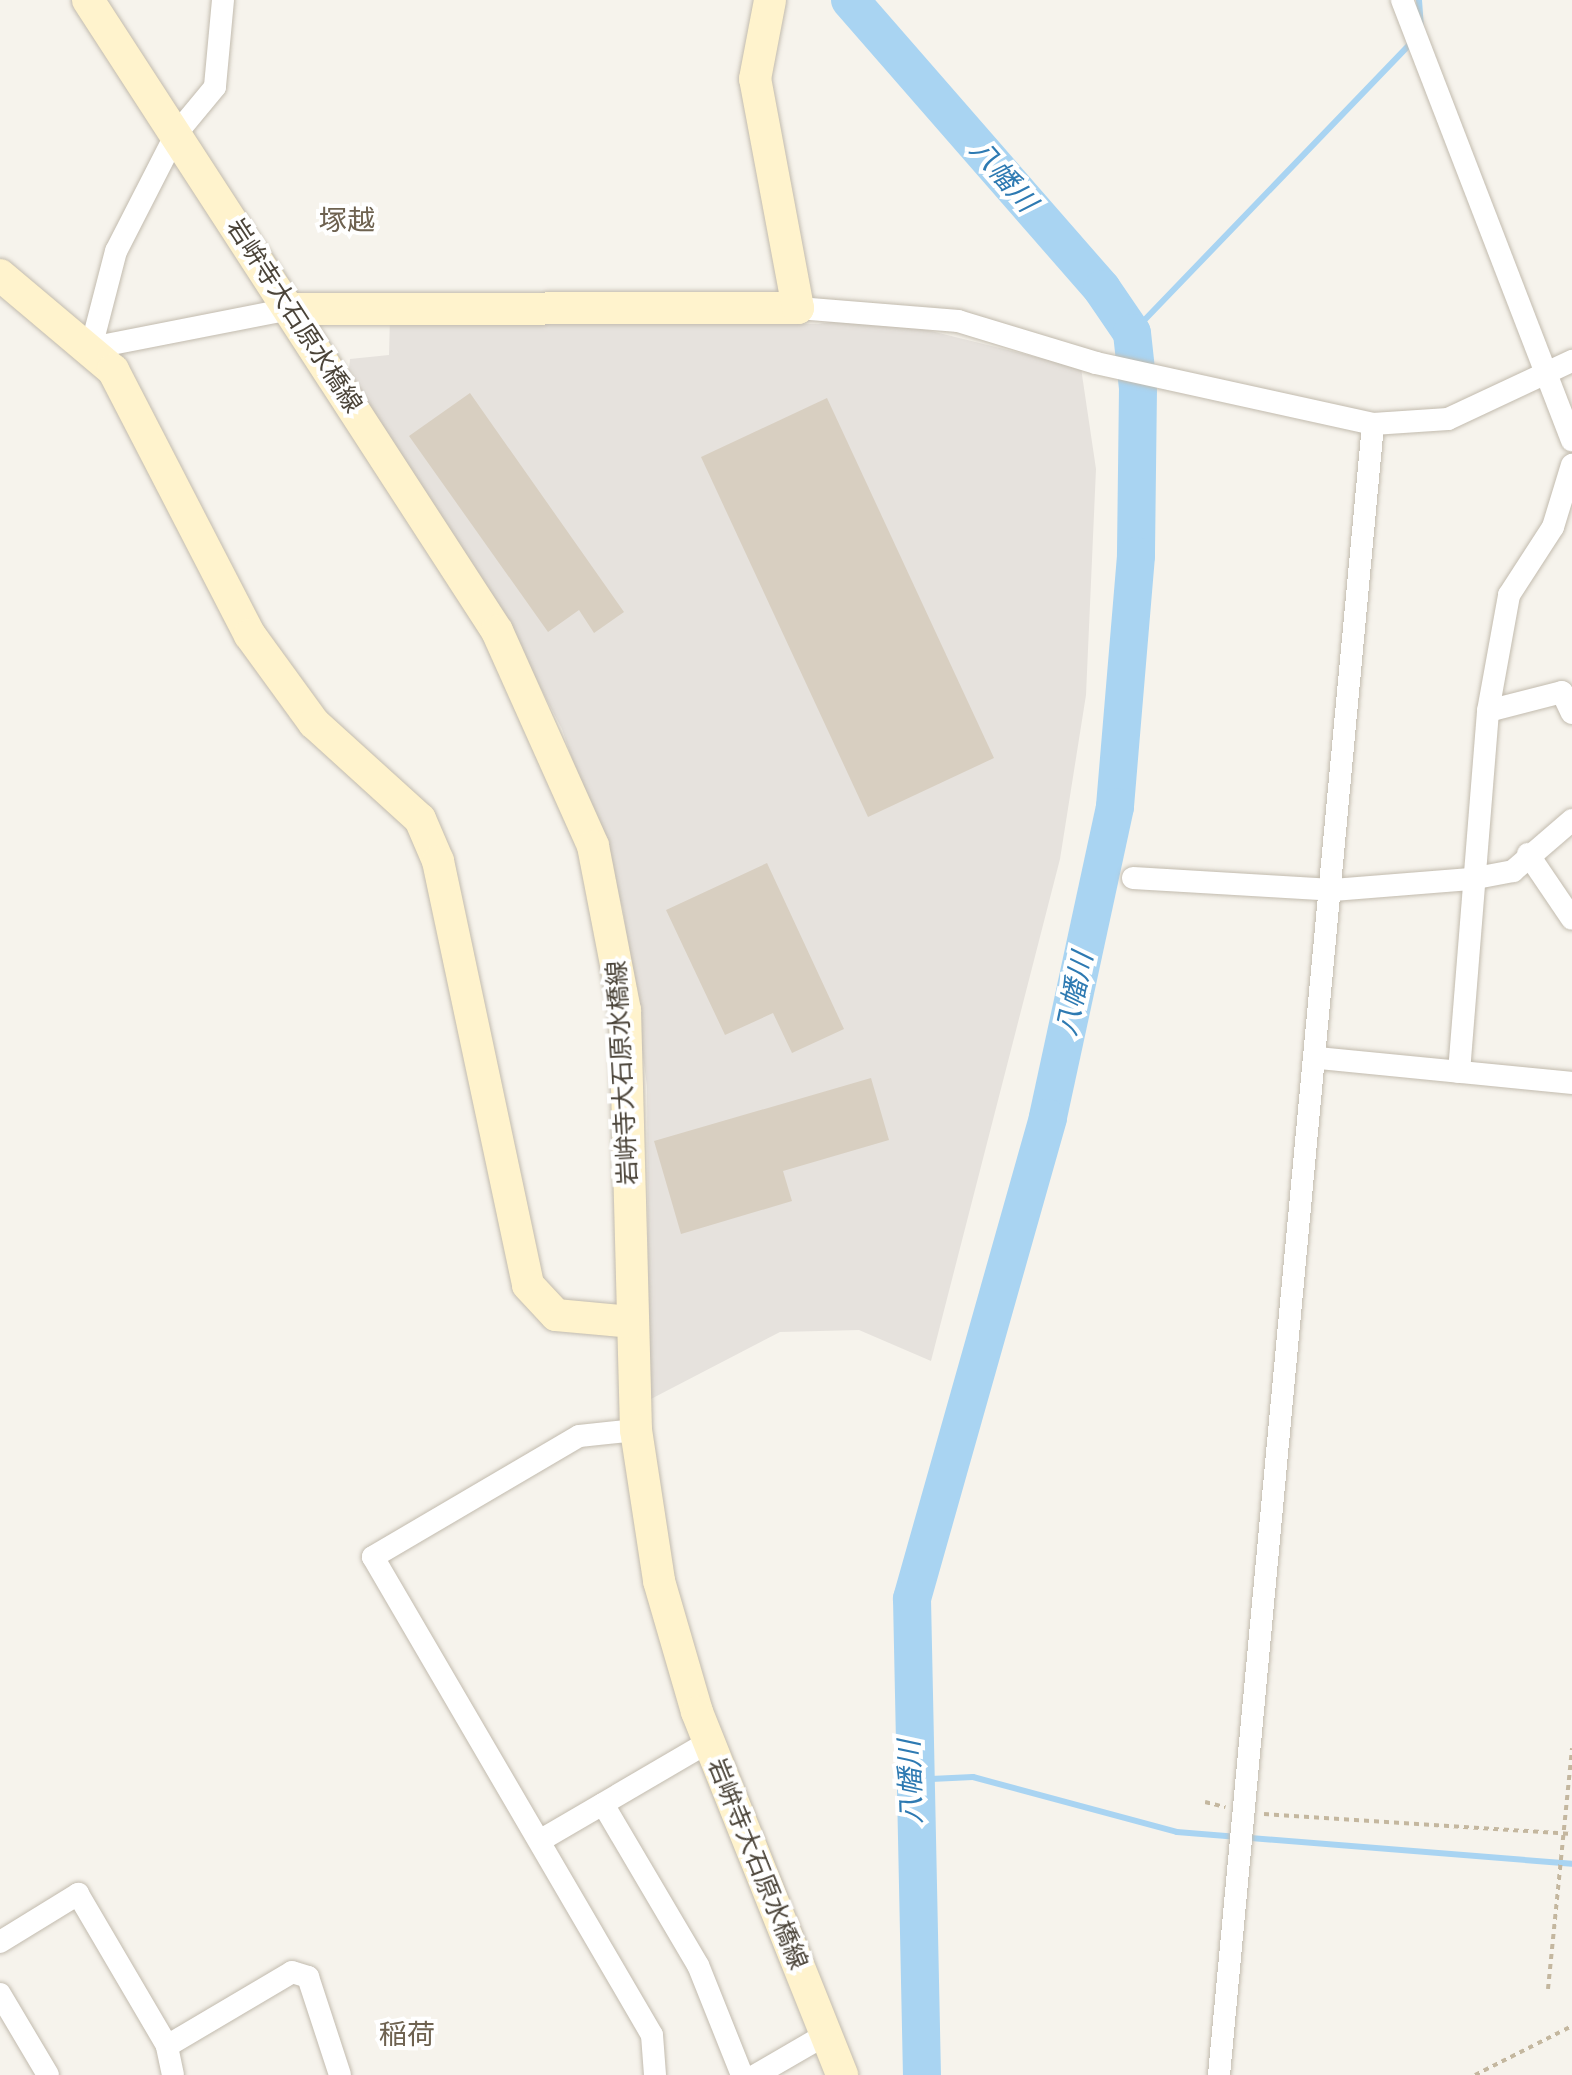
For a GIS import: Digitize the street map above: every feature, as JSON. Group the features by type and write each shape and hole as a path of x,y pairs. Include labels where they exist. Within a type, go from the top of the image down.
{"main road":[{"name":"岩峅寺大石原水橋線","path":"88,0 497,630 592,846 625,1010 636,1430 659,1582 709,1742 842,2075"},
{"path":"289,308 798,308 756,79 770,0"},
{"path":"0,274 91,348 112,370 250,635 314,723 429,836 528,1285 556,1315 631,1322"}],"street":[{"path":"223,0 215,87 176,134 116,251 91,348 289,308"},
{"path":"1402,0 1490,237 1562,365 1572,440"},
{"path":"798,308 958,321 1096,363 1373,424 1448,419 1562,365"},
{"path":"1219,2075 1248,1813 1373,424"},
{"path":"1459,1072 1471,879 1488,711 1508,595 1553,527 1572,465"},
{"path":"1488,711 1569,698"},
{"path":"1133,878 1333,890 1471,879 1512,871 1572,820"},
{"path":"1528,854 1572,918"},
{"path":"1318,1058 1572,1083"},
{"path":"636,1430 578,1436 373,1557 652,2034 655,2075"},
{"path":"541,1840 709,1742"},
{"path":"603,1804 698,1965 742,2075"},
{"path":"0,1942 78,1894 167,2046 173,2075"},
{"path":"167,2046 292,1972 308,1977 340,2075"},
{"path":"0,1994 48,2075"},
{"path":"756,2075 825,2035"}],"path":[{"path":"1548,1989 1572,1748"},
{"path":"1248,1813 1572,1834"},
{"path":"1475,2075 1572,2026"}],"shaded area":[{"path":"390,316 818,324 870,316 1081,368 1096,469 1086,695 1060,859 931,1361 859,1330 780,1332 649,1400 647,1086 623,909 562,729 495,601 348,381 350,359 389,355"}],"building":[{"path":"470,393 624,612 594,633 579,610 548,632 409,436"},
{"path":"827,398 994,758 868,817 701,457"},
{"path":"767,863 844,1029 792,1053 773,1013 725,1035 666,910"},
{"path":"871,1078 889,1140 783,1171 792,1201 681,1234 654,1141"}],"waterway":[{"name":"八幡川","path":"850,0 1102,289 1132,333 1138,388 1136,556 1115,807 1048,1118 912,1599 922,2075"},
{"path":"1419,0 1421,31"},
{"path":"1132,333 1413,41"},
{"path":"910,1780 973,1777 1177,1832 1572,1864"}],"district":[{"name":"塚越","path":"347,221"},
{"name":"稲荷","path":"407,2035"}]}
